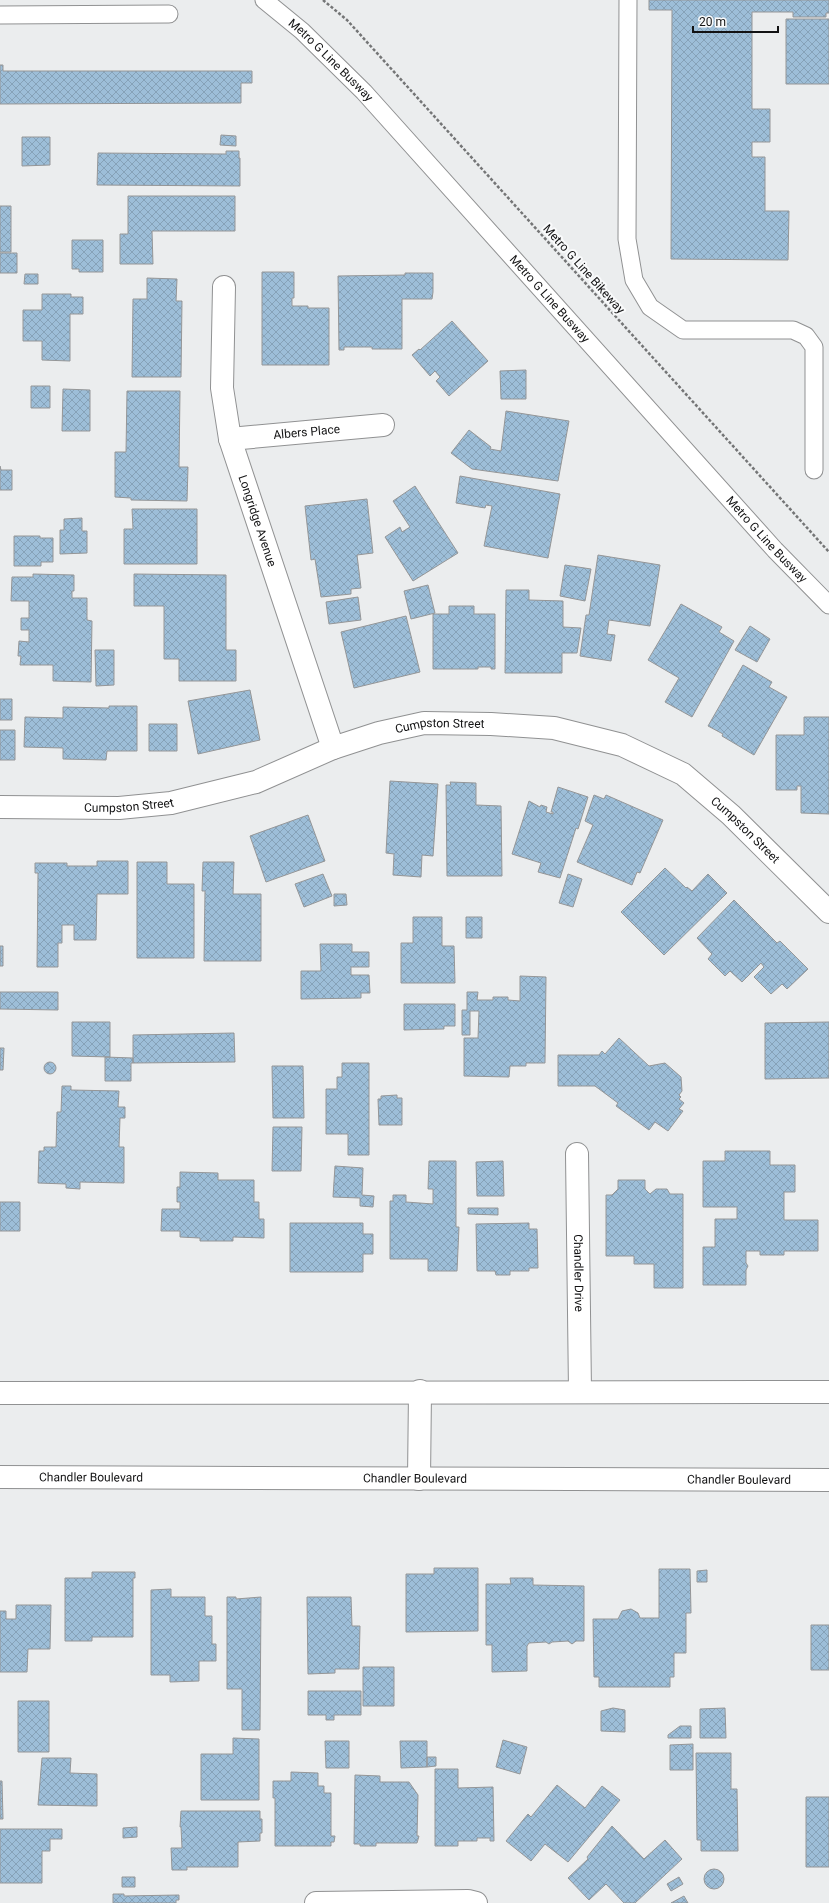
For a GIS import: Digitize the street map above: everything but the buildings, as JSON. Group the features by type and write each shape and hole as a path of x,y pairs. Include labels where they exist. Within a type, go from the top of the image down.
{"street":[{"name":"Longridge Avenue","path":"224,287 222,388 230,440 333,748"},
{"name":"Albers Place","path":"230,440 383,425"},
{"name":"Cumpston Street","path":"0,807 119,808 171,803 256,782 333,748 379,733 424,723 491,724 554,728 622,745 682,774 731,815 829,912"},
{"name":"Chandler Drive","path":"578,1154 580,1391"},
{"path":"419,1479 420,1391"},
{"path":"0,1392 829,1392"},
{"name":"Chandler Boulevard","path":"0,1477 829,1480"},
{"path":"316,1903 468,1901 476,1903"}],"lane":[{"name":"Metro G Line Busway","path":"264,0 302,31 364,92 776,550 829,605"},
{"path":"628,0 628,239 634,280 650,307 683,330 794,330 806,336 814,347 814,470"},
{"path":"0,15 169,14"}],"path":[{"name":"Metro G Line Bikeway","path":"323,0 347,20 829,552"}]}
